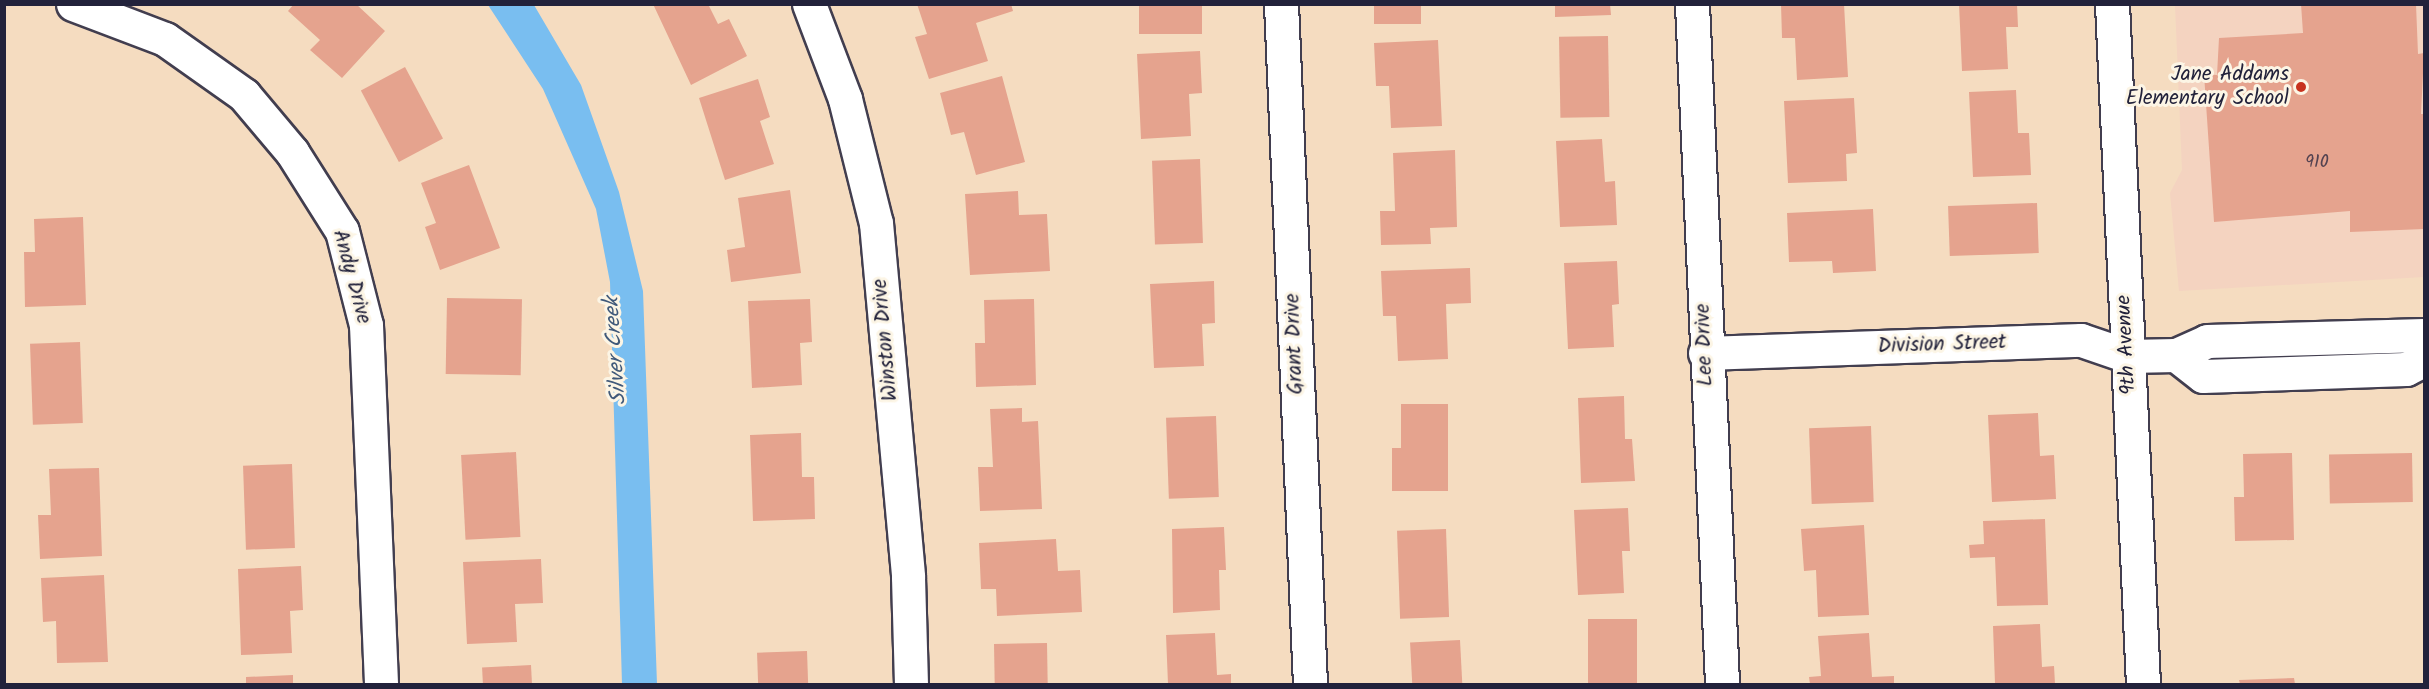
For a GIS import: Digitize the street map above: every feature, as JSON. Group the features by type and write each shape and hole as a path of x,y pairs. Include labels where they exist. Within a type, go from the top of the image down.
{"street":[{"name":"Andy Drive","path":"73,4 165,39 244,95 292,152 342,231 366,325 381,684"},
{"name":"Winston Drive","path":"809,4 845,99 876,223 908,577 911,684"},
{"name":"Grant Drive","path":"1281,4 1310,684"},
{"name":"Lee Drive","path":"1692,4 1705,353 1722,684"},
{"name":"9th Avenue","path":"2112,4 2143,684"},
{"name":"Division Street","path":"1705,353 2080,340 2128,356 2176,355 2207,341 2424,335"},
{"path":"2176,355 2204,376 2406,369 2424,360"}],"shaded area":[{"name":"Jane Addams Elementary School","path":"2175,5 2424,5 2424,277 2179,291 2170,193 2182,170"}],"water":[{"name":"Silver Creek","path":"488,5 534,5 581,85 619,192 643,291 657,684 622,684 610,282 596,209 543,89"}],"building":[{"path":"294,4 356,4 385,31 342,78 310,50 320,40 288,11"},
{"path":"653,4 708,4 718,24 729,19 747,56 691,85"},
{"path":"917,4 1011,4 1013,11 976,23 988,61 929,79 915,37 927,34"},
{"path":"1139,4 1202,4 1202,34 1139,34"},
{"path":"1374,4 1421,4 1421,24 1374,24"},
{"path":"1555,4 1610,4 1611,15 1555,17"},
{"path":"1781,4 1844,4 1848,77 1797,80 1795,38 1782,38"},
{"path":"1959,4 2017,4 2018,27 2006,27 2008,69 1962,71"},
{"name":"Jane Addams Elementary School","path":"2301,4 2416,4 2418,54 2424,53 2421,114 2424,114 2424,229 2350,232 2350,211 2214,222 2204,74 2217,75 2219,38 2303,33"},
{"path":"1608,36 1609,117 1560,118 1559,37"},
{"path":"1438,40 1442,126 1391,128 1389,86 1376,86 1374,43"},
{"path":"1200,51 1202,93 1189,94 1191,136 1141,139 1137,54"},
{"path":"405,67 443,139 399,162 361,90"},
{"path":"1002,76 1025,162 976,175 964,132 951,135 940,93"},
{"path":"758,79 770,117 760,121 774,164 725,180 699,98"},
{"path":"2016,90 2018,133 2029,133 2031,175 1973,177 1969,92"},
{"path":"1854,98 1857,153 1846,154 1847,181 1788,183 1784,101"},
{"path":"1602,139 1605,182 1615,181 1617,225 1560,227 1556,141"},
{"path":"1455,150 1457,227 1430,228 1431,244 1381,245 1380,211 1395,211 1393,153"},
{"path":"1200,159 1203,243 1155,245 1152,161"},
{"path":"469,165 500,248 440,270 425,227 436,223 421,183"},
{"path":"790,190 801,273 731,282 727,250 745,247 738,198"},
{"path":"1018,191 1019,215 1047,214 1050,271 970,275 965,194"},
{"path":"2037,203 2039,253 1950,256 1948,206"},
{"path":"1873,209 1876,271 1833,273 1832,261 1789,262 1787,213"},
{"path":"83,217 86,305 25,307 24,252 35,252 34,219"},
{"path":"1617,261 1619,304 1612,305 1614,347 1568,349 1564,263"},
{"path":"1470,268 1471,303 1446,304 1448,359 1398,361 1396,316 1383,316 1381,271"},
{"path":"1214,281 1215,323 1202,324 1204,366 1154,368 1150,284"},
{"path":"447,298 522,299 521,375 446,374"},
{"path":"810,299 812,342 800,343 802,385 752,388 748,301"},
{"path":"1034,299 1036,385 976,387 975,343 985,343 984,300"},
{"path":"80,342 83,423 33,425 30,344"},
{"path":"1624,396 1625,439 1632,439 1635,481 1581,483 1578,398"},
{"path":"1401,404 1448,404 1448,491 1392,491 1392,448 1401,448"},
{"path":"1022,408 1022,422 1038,421 1042,509 980,511 978,467 993,467 990,409"},
{"path":"2038,413 2040,456 2054,455 2056,499 1992,502 1988,415"},
{"path":"1216,416 1219,497 1169,499 1166,418"},
{"path":"1871,426 1874,502 1812,504 1809,428"},
{"path":"801,433 802,477 814,477 815,519 753,521 750,435"},
{"path":"516,452 520,537 466,540 461,455"},
{"path":"2292,453 2294,540 2235,541 2234,497 2244,497 2243,454"},
{"path":"2412,453 2413,502 2330,503 2329,454"},
{"path":"292,464 295,548 246,550 243,466"},
{"path":"99,468 102,556 40,559 38,515 51,515 49,469"},
{"path":"1628,508 1630,551 1622,551 1624,593 1578,595 1574,510"},
{"path":"2045,519 2048,605 1997,606 1995,557 1970,558 1969,545 1984,544 1983,521"},
{"path":"1864,525 1869,615 1818,617 1816,570 1804,571 1801,529"},
{"path":"1224,527 1226,570 1219,570 1220,610 1173,613 1172,529"},
{"path":"1446,529 1449,617 1400,619 1397,531"},
{"path":"1056,539 1058,571 1080,570 1082,612 997,616 996,589 981,589 979,543"},
{"path":"541,559 543,603 515,604 517,642 467,644 463,562"},
{"path":"301,566 303,610 290,611 292,653 241,655 238,569"},
{"path":"104,575 108,662 57,663 56,621 43,622 41,578"},
{"path":"1588,619 1637,619 1637,684 1588,684"},
{"path":"2040,624 2042,667 2054,666 2055,684 1995,684 1993,626"},
{"path":"1215,633 1217,675 1231,674 1231,684 1168,684 1166,635"},
{"path":"1869,633 1872,677 1894,676 1894,684 1810,684 1809,677 1821,676 1818,636"},
{"path":"1460,640 1462,684 1412,684 1410,643"},
{"path":"1047,643 1048,684 995,684 994,644"},
{"path":"807,651 808,684 758,684 757,653"},
{"path":"531,665 532,684 483,684 482,668"},
{"path":"293,675 293,684 246,684 246,677"},
{"path":"2294,678 2295,684 2240,684 2239,680"}],"place":[{"name":"Jane Addams Elementary School","path":"2301,87"}]}
